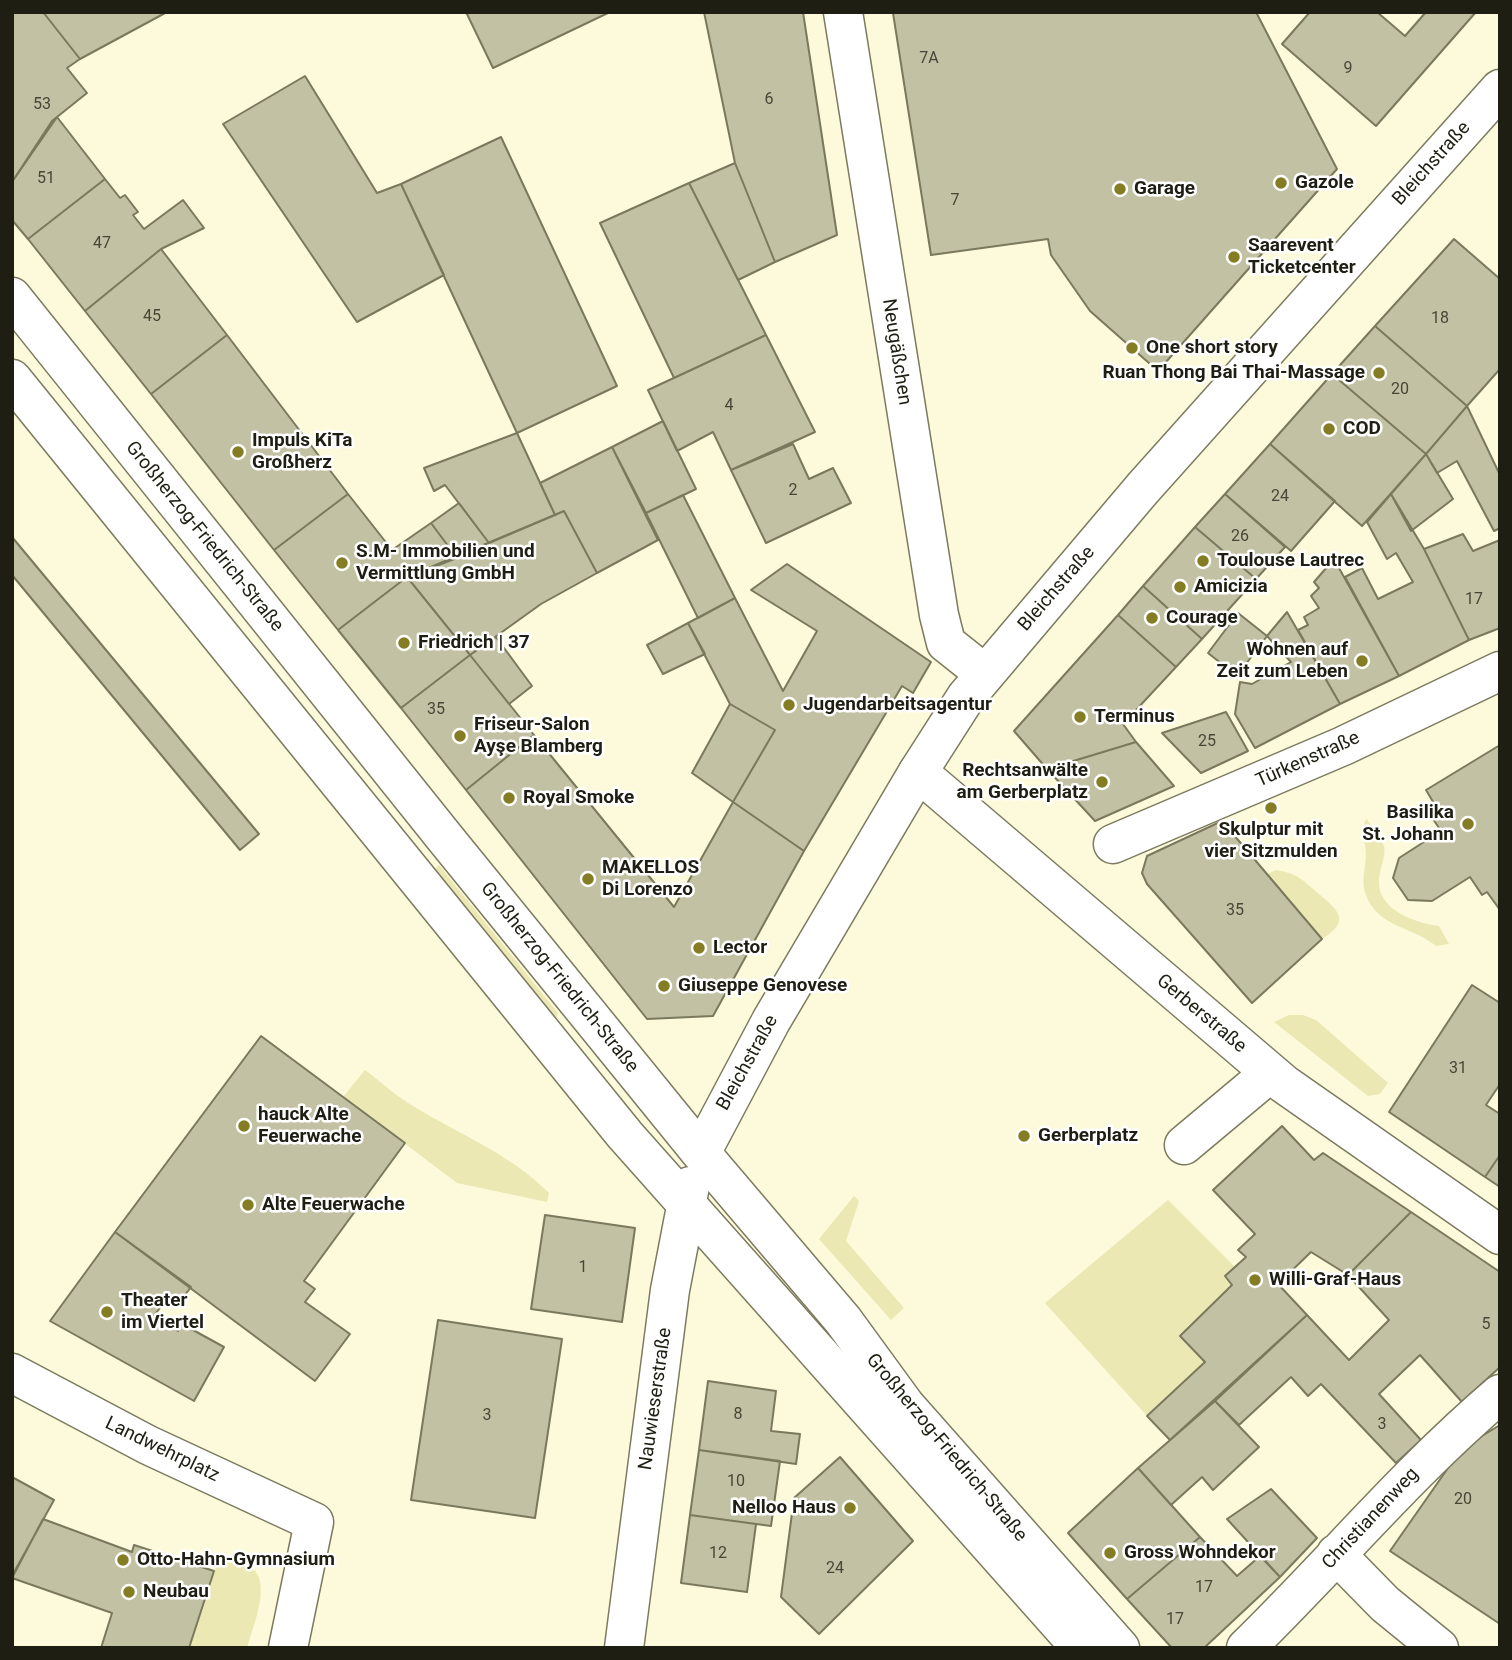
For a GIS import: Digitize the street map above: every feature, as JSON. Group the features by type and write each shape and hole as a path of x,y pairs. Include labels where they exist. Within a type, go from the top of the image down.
{"street":[{"name":"Neugäßchen","path":"843,12 940,623 946,643 985,674"},
{"name":"Bleichstraße","path":"701,1153 771,1021 918,772 966,697 1143,488 1500,89"},
{"name":"Großherzog-Friedrich-Straße","path":"19,308 701,1153 843,1320 905,1405 1120,1648"},
{"path":"12,379 397,858 682,1219 1049,1648"},
{"path":"12,414 614,1158 682,1219 1081,1648"},
{"name":"Türkenstraße","path":"1113,844 1343,746 1500,671"},
{"name":"Gerberstraße","path":"918,772 1270,1073 1359,1139 1500,1235"},
{"path":"1184,1145 1270,1073"},
{"name":"Nauwieserstraße","path":"624,1648 682,1219 701,1153"},
{"name":"Landwehrplatz","path":"12,1373 149,1445 314,1522 288,1648"},
{"name":"Christianenweg","path":"1246,1648 1299,1597 1336,1554 1446,1440 1500,1394"},
{"path":"1336,1554 1385,1604 1438,1648"}],"shaded area":[{"path":"1367,819 1384,846 1379,879 1384,899 1391,907 1409,918 1439,926 1449,944 1436,946 1387,920 1371,906 1364,888 1364,841 1368,835 1364,822"},
{"path":"439,865 558,1013 553,1027 428,875"},
{"path":"1276,870 1299,878 1332,906 1339,916 1339,921 1331,933 1322,939 1267,874"},
{"path":"1289,1015 1303,1015 1316,1020 1388,1083 1380,1094 1368,1096 1274,1022"},
{"path":"365,1070 407,1102 484,1145 534,1179 549,1193 547,1202 457,1183 343,1097"},
{"path":"854,1196 859,1201 846,1241 904,1308 891,1320 819,1239"},
{"path":"1168,1200 1235,1267 1225,1276 1232,1285 1180,1336 1205,1362 1147,1416 1045,1303"},
{"path":"220,1554 248,1565 259,1578 260,1598 247,1648 189,1648"}],"building":[{"path":"12,12 43,12 80,59 67,68 87,93 52,121 12,182"},
{"path":"43,12 167,12 80,59"},
{"path":"466,12 610,12 493,68"},
{"path":"704,12 803,12 837,235 775,262 735,163"},
{"name":"Garage","path":"1256,12 1337,169 1158,371 1090,311 1051,255 1048,239 931,255 893,13"},
{"path":"1310,12 1377,12 1405,36 1426,12 1476,12 1376,126 1282,44"},
{"path":"305,76 377,193 401,184 444,275 357,322 223,124"},
{"path":"57,117 105,179 28,239 12,220 12,182"},
{"path":"501,137 617,386 517,433 401,184"},
{"path":"735,163 775,262 738,280 689,183"},
{"path":"105,179 120,198 125,195 138,212 133,215 144,229 183,200 204,228 161,249 85,311 28,239"},
{"path":"689,183 766,335 674,378 600,223"},
{"path":"1454,239 1500,279 1500,369 1467,406 1375,326"},
{"path":"161,249 227,335 151,394 85,311"},
{"path":"1375,326 1467,406 1426,454 1332,374"},
{"path":"227,335 348,494 274,550 151,394"},
{"path":"766,335 815,432 731,470 713,432 677,451 648,390"},
{"path":"1332,374 1426,454 1362,526 1270,444"},
{"path":"1467,406 1500,475 1500,528 1494,531 1457,461 1437,473 1426,454"},
{"path":"663,421 696,489 646,513 612,447"},
{"path":"517,433 555,515 489,543 445,485 434,491 424,468"},
{"path":"793,444 809,479 833,468 851,503 766,543 731,470"},
{"path":"1270,444 1335,501 1291,551 1225,494"},
{"path":"612,447 658,540 597,573 564,511 555,515 540,483"},
{"path":"1426,454 1453,499 1411,531 1391,494"},
{"path":"348,494 392,550 431,523 457,558 407,577 338,630 274,550"},
{"path":"1225,494 1285,547 1256,579 1195,527"},
{"path":"1391,494 1424,549 1469,640 1399,676 1345,577 1362,568 1378,599 1413,582 1396,553 1387,559 1367,522"},
{"path":"683,495 735,598 698,618 646,513"},
{"path":"459,503 489,543 457,558 431,523"},
{"path":"564,511 597,573 541,604 470,655 407,577"},
{"path":"1195,527 1256,579 1202,639 1143,586"},
{"path":"1463,534 1473,551 1500,540 1500,628 1469,640 1424,549"},
{"path":"12,537 259,834 240,850 12,575"},
{"path":"1334,559 1399,676 1340,704 1298,630 1308,625 1304,617 1319,608 1311,596 1319,588 1314,582"},
{"path":"787,564 931,662 913,693 902,686 804,851 733,802 775,730 730,704 688,623 735,598 783,691 817,631 751,590"},
{"name":"Friedrich | 37","path":"407,577 470,655 401,708 338,630"},
{"path":"1143,586 1202,639 1176,667 1118,615"},
{"path":"1287,612 1340,704 1255,748 1235,714 1240,682 1252,684 1291,662 1267,636"},
{"path":"1238,613 1267,636 1237,676 1208,653"},
{"path":"1118,615 1176,667 1123,724 1136,742 1047,769 1014,731"},
{"path":"688,623 705,654 663,674 647,645"},
{"path":"496,637 532,686 509,704 470,655"},
{"path":"470,655 534,735 466,790 401,708"},
{"path":"730,704 775,730 733,802 692,773"},
{"path":"1226,712 1248,751 1201,773 1162,733"},
{"path":"534,735 674,907 733,802 804,851 713,1016 647,1019 466,790"},
{"path":"1136,742 1174,786 1095,821 1047,769"},
{"name":"Basilika St. Johann","path":"1500,745 1500,910 1487,892 1482,895 1470,877 1432,901 1408,900 1393,878 1399,858 1441,831 1431,816 1439,812 1426,790"},
{"path":"1222,821 1322,939 1252,1003 1147,884 1142,873 1147,856"},
{"path":"1472,985 1500,1003 1500,1084 1486,1105 1500,1114 1500,1155 1485,1177 1389,1112"},
{"name":"Alte Feuerwache","path":"261,1036 405,1143 304,1281 315,1289 305,1302 350,1334 315,1381 115,1232"},
{"name":"Willi-Graf-Haus","path":"1282,1126 1314,1160 1323,1153 1411,1212 1348,1275 1311,1252 1278,1284 1307,1315 1170,1440 1147,1416 1205,1362 1180,1336 1232,1285 1225,1276 1246,1257 1238,1250 1255,1234 1213,1190"},
{"path":"1500,1155 1500,1187 1485,1177"},
{"path":"1411,1212 1500,1272 1500,1367 1462,1402 1420,1355 1379,1394 1421,1440 1396,1463 1321,1384 1308,1396 1291,1377 1239,1425 1215,1401 1307,1315 1349,1360 1389,1320 1348,1275"},
{"path":"545,1215 635,1228 622,1322 531,1309"},
{"name":"Theater im Viertel","path":"115,1232 191,1287 176,1307 166,1300 153,1317 178,1331 182,1324 224,1347 194,1401 50,1321"},
{"path":"438,1320 562,1339 535,1518 411,1500"},
{"path":"708,1381 776,1391 771,1431 800,1434 796,1464 699,1450"},
{"path":"1215,1401 1259,1447 1213,1490 1202,1477 1171,1505 1138,1468"},
{"path":"1500,1425 1500,1624 1390,1551 1462,1448"},
{"path":"699,1450 780,1461 771,1526 690,1515"},
{"path":"840,1457 913,1541 819,1634 781,1597 794,1498"},
{"path":"1138,1468 1200,1537 1127,1599 1068,1533"},
{"path":"12,1477 54,1500 12,1576"},
{"path":"1271,1489 1317,1538 1280,1577 1227,1519"},
{"path":"690,1515 756,1524 747,1592 681,1583"},
{"name":"Neubau","path":"43,1519 132,1552 134,1545 214,1571 189,1648 101,1648 112,1613 12,1578"},
{"path":"1200,1537 1237,1576 1260,1556 1280,1577 1204,1648 1172,1648 1127,1599"}],"place":[{"name":"Gazole","path":"1281,183"},
{"name":"Garage","path":"1120,189"},
{"name":"Saarevent Ticketcenter","path":"1234,257"},
{"name":"One short story","path":"1132,348"},
{"name":"Ruan Thong Bai Thai-Massage","path":"1379,373"},
{"name":"COD","path":"1329,429"},
{"name":"Impuls KiTa Großherz","path":"238,452"},
{"name":"Toulouse Lautrec","path":"1203,561"},
{"name":"S.M- Immobilien und Vermittlung GmbH","path":"342,563"},
{"name":"Amicizia","path":"1180,587"},
{"name":"Courage","path":"1152,618"},
{"name":"Friedrich | 37","path":"404,643"},
{"name":"Wohnen auf Zeit zum Leben","path":"1362,661"},
{"name":"Jugendarbeitsagentur","path":"789,705"},
{"name":"Terminus","path":"1080,717"},
{"name":"Friseur-Salon Ayşe Blamberg","path":"460,736"},
{"name":"Rechtsanwälte am Gerberplatz","path":"1102,782"},
{"name":"Royal Smoke","path":"509,798"},
{"name":"Skulptur mit vier Sitzmulden","path":"1271,808"},
{"name":"Basilika St. Johann","path":"1468,824"},
{"name":"MAKELLOS Di Lorenzo","path":"588,879"},
{"name":"Lector","path":"699,948"},
{"name":"Giuseppe Genovese","path":"664,986"},
{"name":"hauck Alte Feuerwache","path":"244,1126"},
{"name":"Gerberplatz","path":"1024,1136"},
{"name":"Alte Feuerwache","path":"248,1205"},
{"name":"Willi-Graf-Haus","path":"1255,1280"},
{"name":"Theater im Viertel","path":"107,1312"},
{"name":"Nelloo Haus","path":"850,1508"},
{"name":"Gross Wohndekor","path":"1110,1553"},
{"name":"Otto-Hahn-Gymnasium","path":"123,1560"},
{"name":"Neubau","path":"129,1592"}]}
